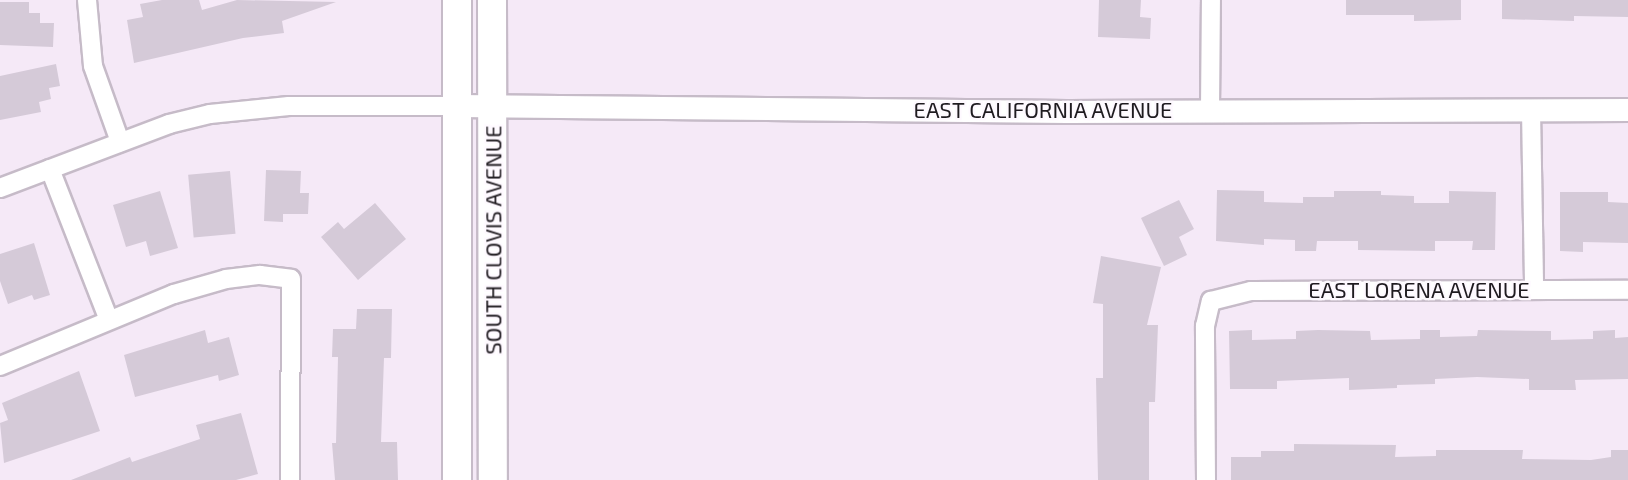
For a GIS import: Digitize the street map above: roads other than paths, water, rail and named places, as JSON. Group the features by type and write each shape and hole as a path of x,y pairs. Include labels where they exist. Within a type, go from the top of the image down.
{"main road":[{"name":"SOUTH CLOVIS AVENUE","path":"456,0 457,480"},
{"name":"SOUTH CLOVIS AVENUE","path":"492,0 493,480"}],"street":[{"path":"87,0 93,66 120,142"},
{"path":"1210,109 1211,0"},
{"path":"0,188 169,123 251,108 457,106"},
{"name":"EAST CALIFORNIA AVENUE","path":"457,106 1067,112 1210,109 1628,110"},
{"path":"1531,110 1534,290"},
{"path":"50,169 108,318"},
{"path":"0,366 108,318 226,279 260,276 291,279 290,480"},
{"name":"EAST LORENA AVENUE","path":"1206,480 1205,326 1211,301 1251,291 1628,290"}]}
